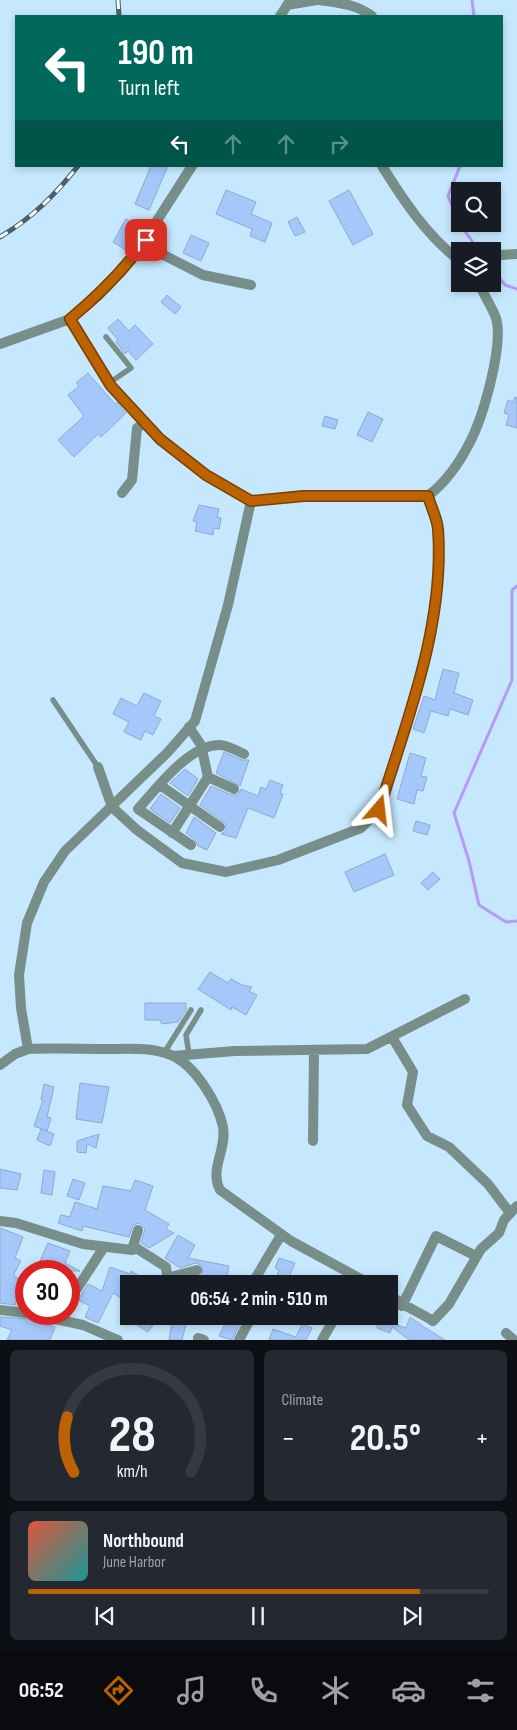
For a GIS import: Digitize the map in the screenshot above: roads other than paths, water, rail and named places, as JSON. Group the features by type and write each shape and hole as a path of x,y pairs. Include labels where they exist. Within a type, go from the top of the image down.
{"street":[{"path":"281,15 289,3 318,0 362,8 371,15"},
{"path":"0,344 70,319 98,296 122,271 142,244 191,167"},
{"path":"383,167 403,199 442,247 451,254"},
{"path":"142,244 203,275 251,285"},
{"path":"501,255 517,254"},
{"path":"70,319 108,382 160,439 206,475 251,501 304,496 428,496 443,484 471,441 492,377 498,346 496,320 483,292"},
{"path":"122,493 132,480 137,428 145,423"},
{"path":"98,767 112,807 137,830 182,863 226,872 278,860 361,828 379,810 428,647 438,579 438,527 428,496"},
{"path":"28,1049 21,1008 19,974 27,923 44,882 65,851 168,752 195,721 228,605 251,501"},
{"path":"172,834 208,778 202,747 189,728"},
{"path":"191,845 138,810 160,786 202,747 221,744 244,754"},
{"path":"208,778 234,789"},
{"path":"160,786 220,827"},
{"path":"0,1065 28,1049 145,1049 168,1054 235,1051 367,1050 464,999"},
{"path":"392,1037 413,1072 407,1105 427,1136 449,1148 513,1210 504,1220 499,1233 480,1249 449,1304 433,1321 418,1311 402,1306 398,1302"},
{"path":"313,1141 314,1050"},
{"path":"168,1054 199,1079 220,1115 223,1146 215,1170 215,1180 220,1190 281,1235 346,1275"},
{"path":"0,1221 16,1223 83,1244 132,1250 138,1230"},
{"path":"257,1275 281,1235"},
{"path":"402,1306 436,1236 476,1256"},
{"path":"133,1246 166,1267 167,1275"},
{"path":"80,1284 104,1247"},
{"path":"184,1275 197,1270"},
{"path":"0,1310 15,1312"},
{"path":"80,1324 118,1340"},
{"path":"239,1340 247,1325"},
{"path":"322,1340 331,1325"},
{"path":"506,1333 514,1340"}],"lane":[{"path":"106,337 131,368 108,382"},
{"path":"53,700 98,767"},
{"path":"168,1054 191,1010"},
{"path":"189,1054 186,1035 201,1010"}],"waterway":[{"path":"472,0 474,15"},
{"path":"460,167 448,196 460,224 473,242"},
{"path":"501,280 505,285 517,289"},
{"path":"517,586 512,590 512,680 454,813 469,861 479,905 506,922 517,921"}],"railway":[{"path":"118,0 119,15"},
{"path":"0,237 42,205 61,187 77,167"}]}
